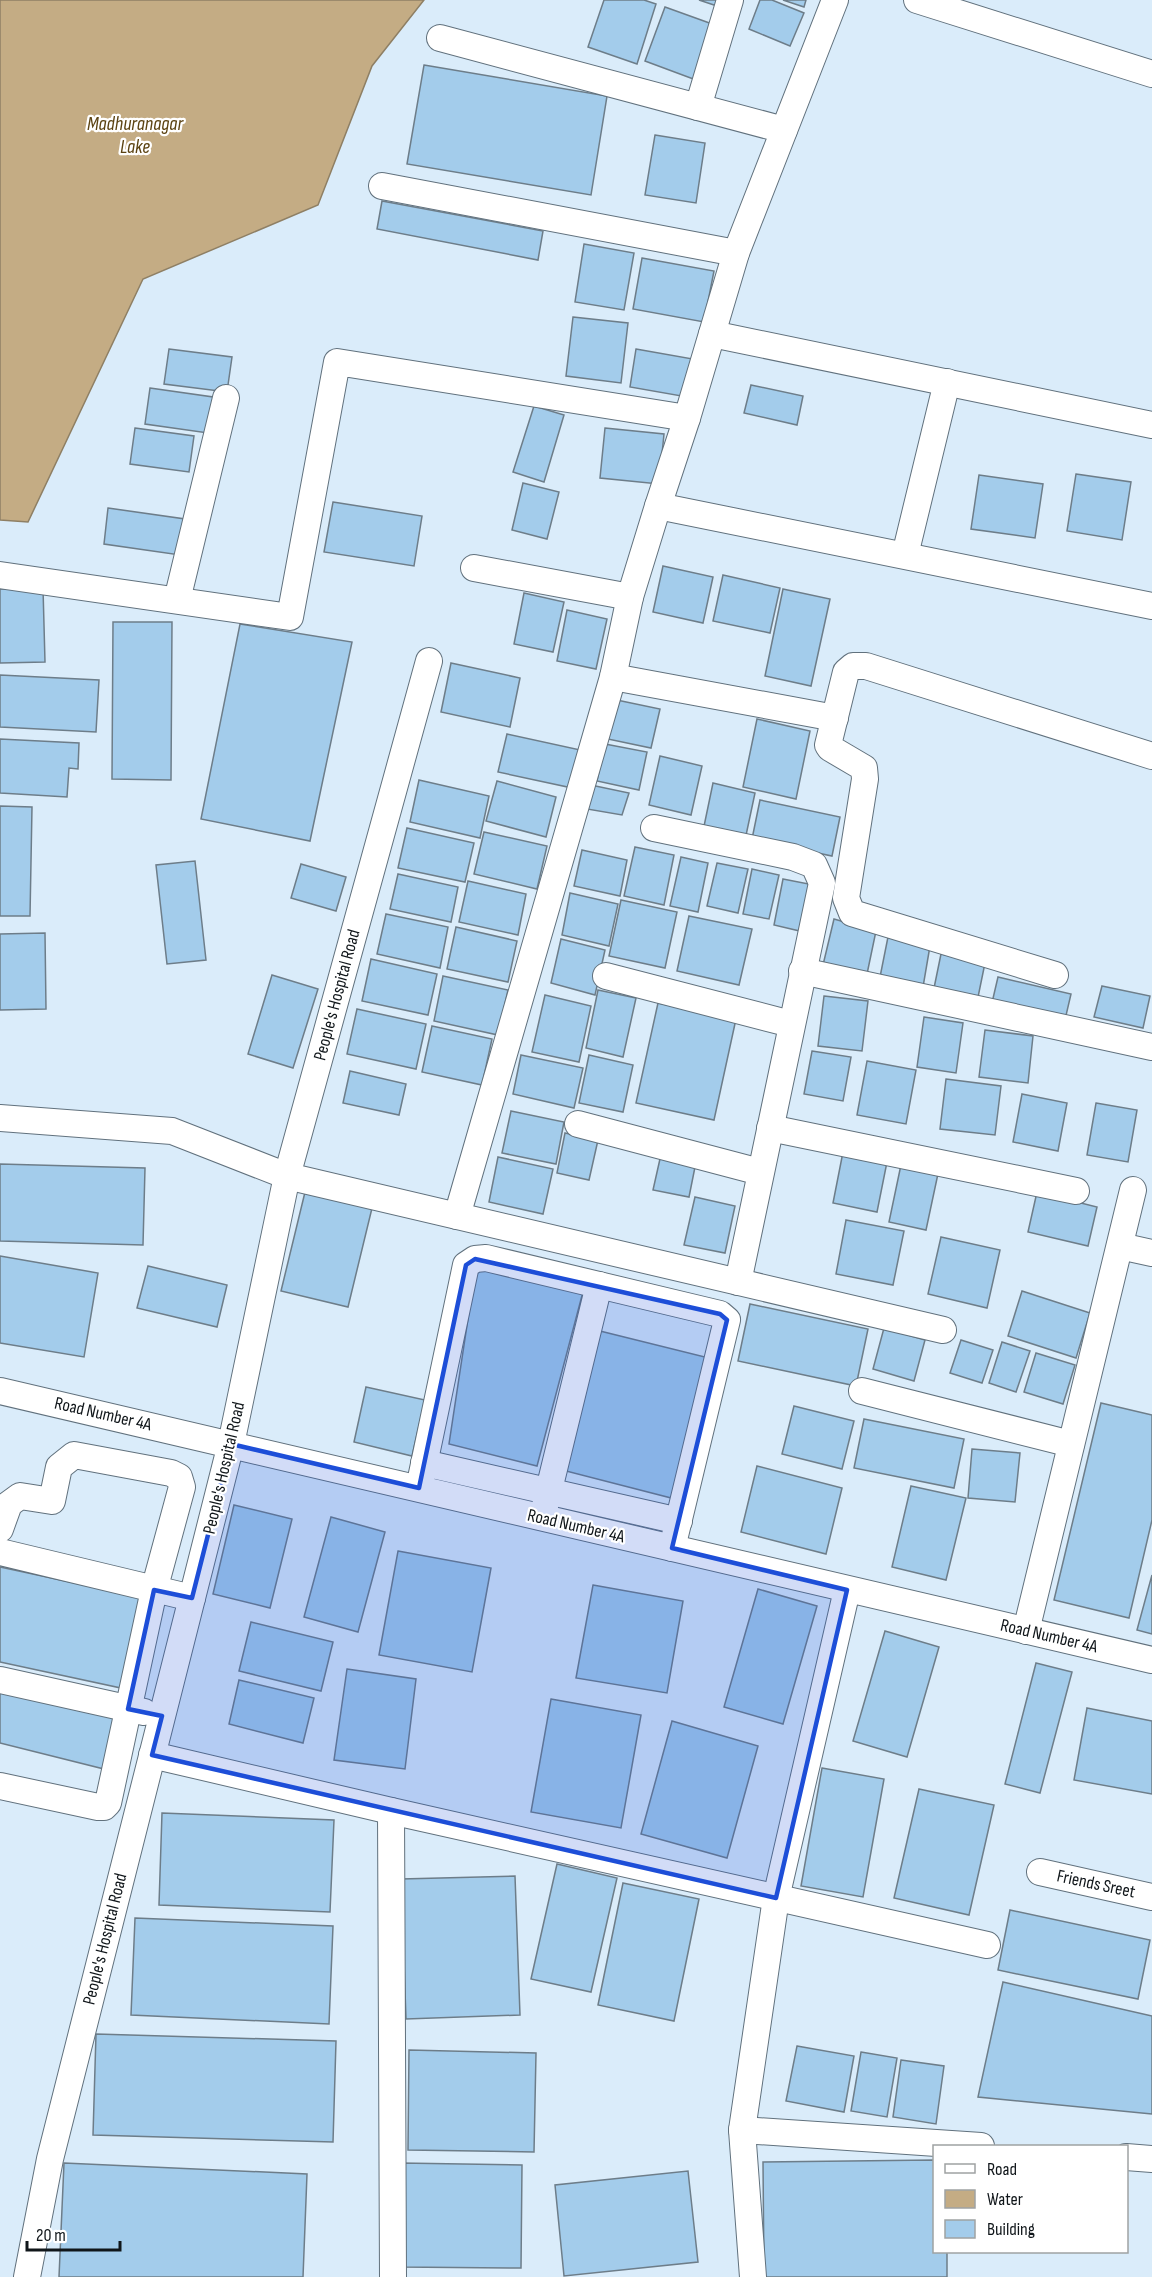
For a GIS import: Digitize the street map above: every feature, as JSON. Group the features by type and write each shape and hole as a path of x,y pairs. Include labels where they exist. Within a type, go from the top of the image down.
{"street":[{"path":"698,107 730,0"},
{"path":"457,1216 612,677 630,597 736,253 835,0"},
{"path":"917,0 1152,74"},
{"path":"440,38 784,130"},
{"path":"382,186 736,253"},
{"path":"712,334 1152,425"},
{"path":"0,574 290,617 337,362 687,418"},
{"path":"905,555 947,382"},
{"path":"177,600 226,398"},
{"path":"658,506 1152,606"},
{"path":"474,568 630,597"},
{"name":"People's Hospital Road","path":"27,2277 50,2159 231,1444 287,1176 429,661"},
{"path":"1054,975 852,913 846,898 865,778 864,768 828,745 846,672 853,666 866,666 1152,756"},
{"path":"612,677 835,718"},
{"path":"654,828 793,857 814,864 822,883 738,1282"},
{"path":"802,971 1152,1047"},
{"path":"606,976 792,1024"},
{"path":"0,1118 172,1131 287,1176 943,1330"},
{"path":"578,1124 760,1172"},
{"path":"770,1128 1076,1191"},
{"path":"1026,1631 1133,1190"},
{"path":"1120,1246 1152,1253"},
{"path":"419,1488 466,1265 475,1259 486,1258 720,1314 727,1320 672,1548"},
{"path":"542,1518 599,1285"},
{"path":"862,1390 1071,1444"},
{"name":"Road Number 4A","path":"0,1391 1152,1660"},
{"path":"0,1529 9,1504 20,1497 52,1501 59,1467 74,1455 171,1473 179,1477 182,1487 154,1590 108,1803 104,1807 89,1806 0,1786"},
{"path":"424,1463 679,1521"},
{"path":"0,1552 192,1598"},
{"path":"753,2277 742,2130 776,1899 847,1590"},
{"path":"0,1680 162,1716"},
{"path":"152,1755 776,1899 987,1945"},
{"path":"391,1811 393,2277"},
{"name":"Friends Sreet","path":"1040,1872 1152,1897"},
{"path":"742,2130 966,2145"},
{"path":"1128,2157 1152,2158"}],"highlighted area":[{"path":"475,1259 720,1314 727,1320 672,1548 847,1590 776,1898 152,1755 162,1716 128,1709 154,1590 192,1598 231,1444 419,1488 466,1265"}],"water":[{"name":"Madhuranagar Lake","path":"0,0 424,0 372,66 318,205 143,279 28,522 0,520"}],"building":[{"path":"604,0 644,0 656,4 637,64 588,47"},
{"path":"699,0 722,0 720,7"},
{"path":"760,0 772,0 804,13 790,46 749,29"},
{"path":"783,0 806,0 804,7"},
{"path":"665,7 715,25 696,80 645,61"},
{"path":"424,65 607,96 591,195 407,164"},
{"path":"655,135 705,143 696,203 645,195"},
{"path":"382,201 543,231 538,260 377,229"},
{"path":"584,244 634,253 624,310 575,302"},
{"path":"642,258 714,271 704,322 633,309"},
{"path":"573,317 628,323 621,383 566,376"},
{"path":"169,349 232,357 227,392 164,384"},
{"path":"636,349 693,359 687,397 630,387"},
{"path":"751,385 803,396 797,425 744,413"},
{"path":"150,388 213,397 208,433 145,424"},
{"path":"534,406 564,415 544,482 513,472"},
{"path":"135,428 194,436 189,472 130,464"},
{"path":"605,428 664,434 659,484 600,478"},
{"path":"1076,474 1131,482 1122,540 1067,531"},
{"path":"979,475 1043,484 1035,538 971,529"},
{"path":"523,483 559,492 547,539 512,530"},
{"path":"333,502 422,516 414,566 324,552"},
{"path":"108,508 185,519 180,555 104,544"},
{"path":"663,566 713,577 703,623 653,612"},
{"path":"723,575 780,588 770,633 713,621"},
{"path":"43,588 45,662 0,663 0,589"},
{"path":"783,589 830,599 811,686 765,676"},
{"path":"524,593 564,602 553,652 514,644"},
{"path":"567,610 607,619 596,669 557,661"},
{"path":"113,622 172,622 171,780 112,779"},
{"path":"240,624 352,642 310,841 201,819"},
{"path":"451,663 520,678 510,727 441,712"},
{"path":"0,675 99,680 96,732 0,727"},
{"path":"612,699 660,709 651,748 603,738"},
{"path":"757,719 810,731 796,799 743,787"},
{"path":"507,734 585,751 577,789 498,772"},
{"path":"0,739 79,743 78,769 69,768 67,797 0,793"},
{"path":"605,744 647,752 639,790 597,781"},
{"path":"660,756 702,766 691,815 649,805"},
{"path":"419,780 489,796 480,838 410,822"},
{"path":"497,781 556,797 546,837 486,821"},
{"path":"713,783 755,793 745,840 703,831"},
{"path":"586,784 629,793 622,815 581,808"},
{"path":"760,800 840,817 832,856 752,839"},
{"path":"0,806 32,807 30,916 0,916"},
{"path":"407,828 474,843 465,882 398,868"},
{"path":"484,832 547,846 537,889 474,874"},
{"path":"635,847 674,855 664,905 624,896"},
{"path":"582,850 627,860 620,896 574,886"},
{"path":"681,857 708,863 698,912 670,906"},
{"path":"195,861 206,960 167,964 156,865"},
{"path":"717,863 748,869 738,913 707,906"},
{"path":"301,864 346,877 336,911 291,898"},
{"path":"752,869 779,875 769,919 743,914"},
{"path":"398,874 458,887 451,922 390,909"},
{"path":"783,879 814,885 804,932 774,925"},
{"path":"468,881 526,894 518,935 459,922"},
{"path":"570,893 618,904 609,946 562,935"},
{"path":"621,900 677,912 665,968 609,956"},
{"path":"386,914 448,927 440,968 377,954"},
{"path":"689,916 752,929 739,985 677,971"},
{"path":"834,919 876,931 867,974 823,965"},
{"path":"456,927 517,941 508,982 447,969"},
{"path":"45,933 46,1009 0,1010 0,934"},
{"path":"888,937 930,946 923,987 880,977"},
{"path":"561,939 605,950 595,995 551,983"},
{"path":"941,954 985,963 977,1002 933,993"},
{"path":"371,959 437,974 428,1015 362,1001"},
{"path":"272,975 318,989 293,1068 248,1054"},
{"path":"443,976 508,990 498,1035 434,1021"},
{"path":"998,977 1071,994 1064,1024 991,1007"},
{"path":"1102,986 1150,996 1143,1028 1094,1017"},
{"path":"598,990 636,998 623,1057 586,1048"},
{"path":"545,995 591,1006 579,1062 532,1052"},
{"path":"824,996 868,1001 862,1051 818,1046"},
{"path":"658,1003 736,1019 714,1120 636,1103"},
{"path":"357,1009 426,1024 416,1069 347,1054"},
{"path":"924,1017 963,1023 956,1073 917,1067"},
{"path":"432,1026 492,1039 482,1085 422,1072"},
{"path":"985,1030 1033,1036 1028,1083 979,1077"},
{"path":"812,1051 851,1057 843,1101 804,1094"},
{"path":"521,1055 583,1068 574,1108 513,1094"},
{"path":"589,1055 633,1065 623,1112 579,1103"},
{"path":"867,1061 916,1070 906,1124 857,1115"},
{"path":"350,1071 406,1084 399,1115 343,1103"},
{"path":"946,1079 1001,1086 995,1135 940,1129"},
{"path":"1022,1094 1067,1103 1058,1151 1013,1142"},
{"path":"1096,1103 1137,1110 1128,1162 1087,1155"},
{"path":"511,1111 564,1122 556,1164 502,1153"},
{"path":"565,1133 598,1140 589,1180 557,1173"},
{"path":"662,1150 697,1157 689,1197 653,1190"},
{"path":"843,1152 887,1162 877,1212 833,1203"},
{"path":"498,1157 553,1169 543,1214 489,1202"},
{"path":"902,1160 939,1169 926,1230 889,1222"},
{"path":"0,1164 145,1168 143,1245 0,1241"},
{"path":"306,1188 373,1204 348,1307 281,1291"},
{"path":"1037,1192 1097,1207 1088,1246 1028,1232"},
{"path":"695,1197 735,1206 725,1253 684,1245"},
{"path":"846,1220 904,1231 893,1285 836,1274"},
{"path":"941,1237 1000,1250 987,1308 928,1294"},
{"path":"0,1256 98,1273 84,1357 0,1343"},
{"path":"148,1266 227,1285 217,1327 137,1308"},
{"path":"476,1266 584,1288 537,1466 449,1444"},
{"path":"1022,1291 1090,1313 1076,1358 1008,1336"},
{"path":"750,1304 868,1329 856,1386 738,1361"},
{"path":"884,1328 925,1340 914,1381 873,1369"},
{"path":"600,1331 713,1359 679,1500 566,1471"},
{"path":"961,1340 993,1350 982,1383 950,1373"},
{"path":"1002,1342 1030,1351 1016,1392 989,1383"},
{"path":"1036,1353 1075,1365 1063,1404 1024,1392"},
{"path":"366,1387 425,1400 412,1456 354,1442"},
{"path":"1101,1403 1152,1415 1152,1520 1129,1618 1054,1600"},
{"path":"794,1406 854,1421 842,1469 782,1454"},
{"path":"864,1419 964,1439 954,1488 854,1468"},
{"path":"972,1449 1020,1453 1015,1502 968,1498"},
{"path":"757,1466 842,1488 826,1554 741,1532"},
{"path":"911,1486 966,1498 946,1580 892,1567"},
{"path":"234,1505 292,1519 270,1608 213,1594"},
{"path":"331,1517 385,1532 358,1632 304,1617"},
{"path":"398,1551 491,1568 472,1672 379,1655"},
{"path":"0,1567 140,1597 121,1688 0,1662"},
{"path":"1152,1575 1152,1634 1137,1630"},
{"path":"593,1585 683,1601 667,1693 576,1678"},
{"path":"758,1589 817,1606 783,1724 724,1707"},
{"path":"251,1622 333,1642 321,1691 239,1671"},
{"path":"885,1631 939,1647 907,1757 853,1741"},
{"path":"1036,1663 1072,1672 1040,1793 1005,1784"},
{"path":"347,1669 416,1679 405,1769 334,1760"},
{"path":"239,1680 314,1698 303,1743 229,1724"},
{"path":"0,1683 119,1714 108,1770 0,1743"},
{"path":"551,1699 641,1715 621,1828 531,1812"},
{"path":"1087,1708 1152,1721 1152,1794 1074,1780"},
{"path":"672,1721 758,1746 727,1858 641,1834"},
{"path":"822,1768 884,1779 863,1897 801,1886"},
{"path":"919,1789 994,1805 969,1915 894,1898"},
{"path":"162,1813 334,1820 330,1912 159,1905"},
{"path":"557,1864 617,1878 591,1992 531,1979"},
{"path":"515,1876 520,2015 406,2019 401,1879"},
{"path":"623,1883 699,1899 674,2021 598,2005"},
{"path":"1010,1910 1150,1940 1138,1999 998,1970"},
{"path":"135,1918 333,1926 329,2024 131,2015"},
{"path":"1003,1982 1152,2016 1152,2114 978,2097"},
{"path":"96,2034 336,2041 333,2142 93,2135"},
{"path":"797,2046 854,2056 844,2112 786,2101"},
{"path":"409,2050 536,2053 534,2152 408,2150"},
{"path":"861,2052 897,2058 887,2117 851,2111"},
{"path":"901,2060 944,2066 936,2124 893,2117"},
{"path":"933,2160 933,2253 947,2253 947,2277 764,2277 763,2162"},
{"path":"64,2163 307,2174 303,2277 59,2277"},
{"path":"400,2163 522,2165 521,2268 399,2267"},
{"path":"688,2171 698,2262 564,2276 555,2185"}]}
